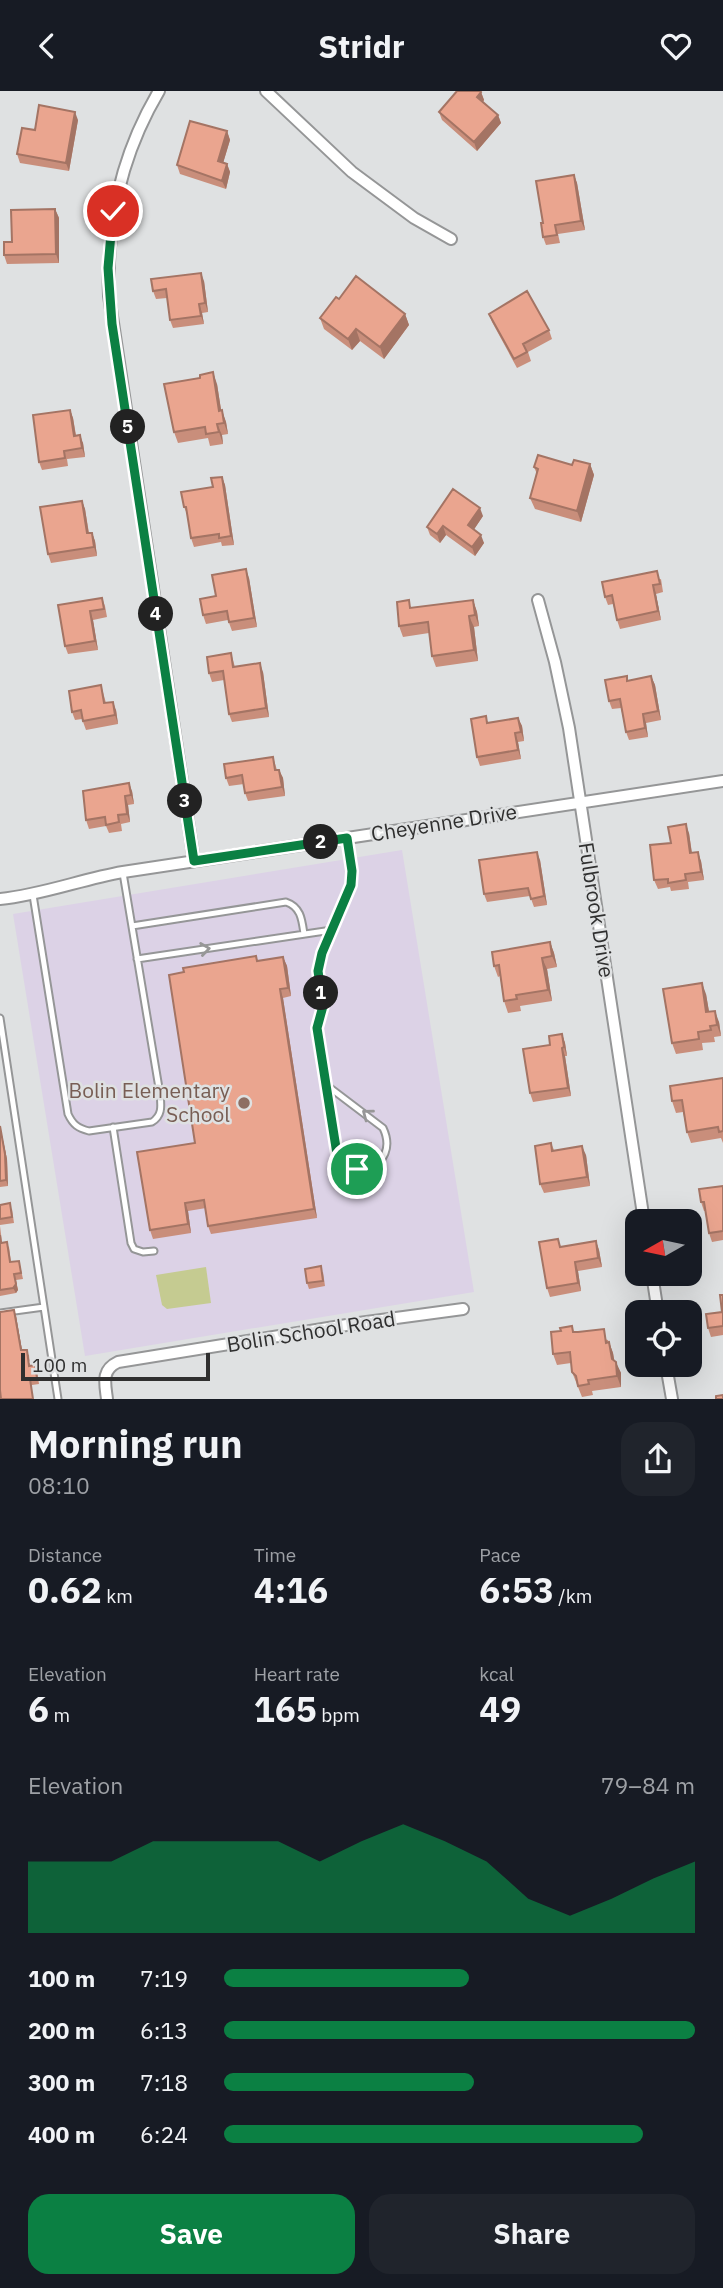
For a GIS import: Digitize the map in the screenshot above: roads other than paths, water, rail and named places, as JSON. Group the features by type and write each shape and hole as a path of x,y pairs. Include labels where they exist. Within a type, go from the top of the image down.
{"street":[{"path":"159,91 135,138 119,185 110,239 109,282 114,334 194,861"},
{"path":"266,91 352,172 415,218 451,239"},
{"name":"Fulbrook Drive","path":"538,600 563,696 642,1209"},
{"name":"Cheyenne Drive","path":"0,899 33,895 86,879 123,872 723,781"},
{"name":"Bolin School Road","path":"107,1399 104,1377 109,1367 118,1362 464,1309"},
{"path":"668,1377 672,1399"}],"lane":[{"path":"325,1084 377,1121 387,1136 386,1153 374,1166 366,1169 348,1166 337,1154 325,1084 317,1028 323,1006 318,963 351,885 352,871 347,838"},
{"path":"33,895 68,1114 79,1128 89,1131 152,1122 158,1118 161,1108 123,872"},
{"path":"132,926 286,902 292,904 300,913 304,934"},
{"path":"137,959 332,930"},
{"path":"0,1018 58,1399"},
{"path":"113,1128 131,1243 134,1249 154,1251"},
{"path":"0,1314 44,1307"}],"place":[{"name":"Bolin Elementary School","path":"244,1103"}]}
